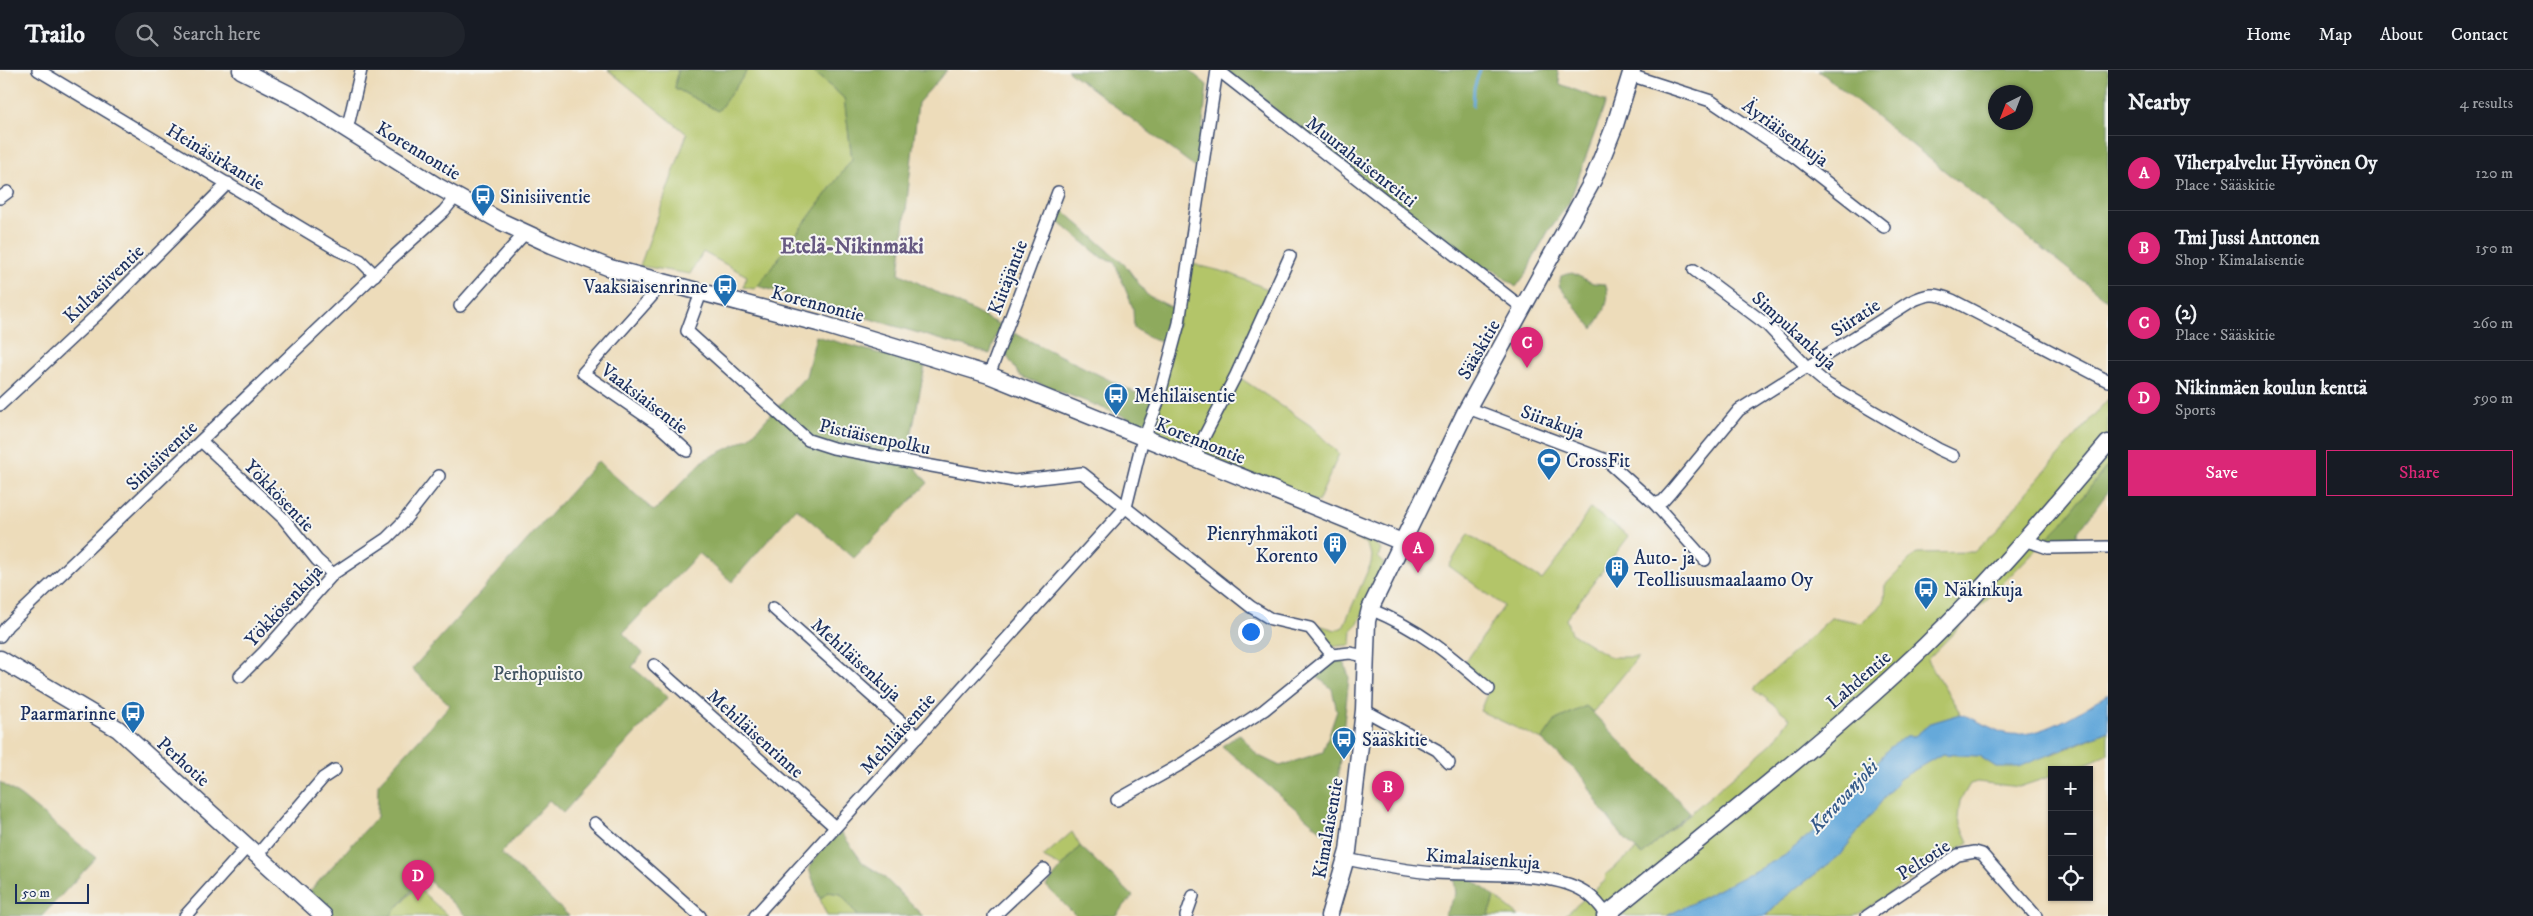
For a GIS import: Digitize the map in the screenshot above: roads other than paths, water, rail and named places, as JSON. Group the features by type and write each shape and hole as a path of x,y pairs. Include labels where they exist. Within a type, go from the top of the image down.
{"street":[{"name":"Heinäsirkantie","path":"38,70 77,96 228,183 338,250 360,260 375,275"},
{"name":"Korennontie","path":"240,70 300,100 456,196 525,232 610,268 818,323 989,374 1402,542"},
{"path":"347,130 361,70"},
{"path":"1217,70 1179,323 1156,405 1144,438 1126,507 1251,607 1271,619 1310,628 1332,655"},
{"name":"Muurahaisenreitti","path":"1217,70 1485,280 1524,308"},
{"name":"Äyriäisenkuja","path":"1631,72 1711,101 1796,159 1884,227"},
{"name":"Sääskitie","path":"1365,656 1367,621 1370,609 1468,408 1593,180 1615,125 1631,72"},
{"name":"Kultasiiventie","path":"0,405 103,309 228,183"},
{"name":"Kiitäjäntie","path":"989,374 1058,192"},
{"name":"Sinisiiventie","path":"0,636 7,626 444,211 456,196"},
{"path":"460,306 525,232"},
{"path":"1193,458 1236,375 1290,256"},
{"name":"Simpukankuja","path":"1694,270 1766,324 1808,368 1835,389 1953,456"},
{"name":"Vaaksiaisentie","path":"662,282 651,298 583,373 657,424 687,451"},
{"name":"Pistiäisenpolku","path":"701,293 687,331 808,440 833,448 1014,481 1082,473 1126,507"},
{"name":"Siiratie","path":"1655,504 1663,501 1739,410 1910,302 1928,294 1935,294 1952,300 2108,381"},
{"name":"Siirakuja","path":"1468,408 1606,460 1655,504 1705,560"},
{"name":"Yökkösentie","path":"201,442 284,519 317,560 333,574"},
{"name":"Lahdentie","path":"1606,915 1859,706 1927,644 2025,540 2108,443"},
{"name":"Yökkösenkuja","path":"240,676 265,651 333,574 387,538 414,509 439,476"},
{"name":"Mehiläisentie","path":"755,916 1126,507"},
{"path":"2025,540 2048,548 2108,547"},
{"name":"Mehiläisenkuja","path":"773,608 918,737"},
{"path":"1370,609 1403,623 1428,638 1489,689"},
{"path":"1117,800 1215,743 1264,710 1332,655 1350,653 1365,656"},
{"name":"Kimalaisentie","path":"1328,916 1346,860 1364,710 1365,656"},
{"name":"Perhotie","path":"0,659 80,704 118,729 324,916"},
{"name":"Mehiläisenrinne","path":"654,665 835,828"},
{"path":"1364,710 1437,750 1449,763"},
{"path":"185,916 323,778 334,770"},
{"path":"595,823 700,916"},
{"name":"Peltotie","path":"1867,916 1958,855 1975,852 1982,854 2036,916"},
{"name":"Kimalaisenkuja","path":"1346,860 1436,873 1481,873 1545,880 1571,886 1588,894 1606,915"},
{"path":"994,916 1044,868"},
{"path":"1186,916 1194,896"}],"water":[{"path":"2108,694 2108,731 2018,767 1996,767 1979,756 1942,754 1899,779 1839,856 1781,900 1765,916 1667,916 1784,856 1833,815 1889,748 1906,736 1915,736 1931,723 1961,714 2004,733 2031,733 2059,723"}],"waterway":[{"path":"1473,106 1474,88 1480,70"}],"place":[{"name":"Sinisiiventie","path":"483,217"},
{"name":"Vaaksiaisenrinne","path":"725,307"},
{"name":"(2)","path":"1527,368"},
{"name":"Mehiläisentie","path":"1116,416"},
{"name":"CrossFit","path":"1549,481"},
{"name":"Pienryhmäkoti Korento","path":"1335,565"},
{"name":"Viherpalvelut Hyvönen Oy","path":"1418,573"},
{"name":"Auto- ja Teollisuusmaalaamo Oy","path":"1617,589"},
{"name":"Näkinkuja","path":"1926,610"},
{"name":"Paarmarinne","path":"133,734"},
{"name":"Sääskitie","path":"1344,760"},
{"name":"Tmi Jussi Anttonen","path":"1388,812"},
{"name":"Nikinmäen koulun kenttä","path":"418,901"}],"district":[{"name":"Etelä-Nikinmäki","path":"852,246"}],"park label":[{"name":"Perhopuisto","path":"538,673"}],"water label":[{"name":"Keravanjoki","path":"1843,796"}]}
